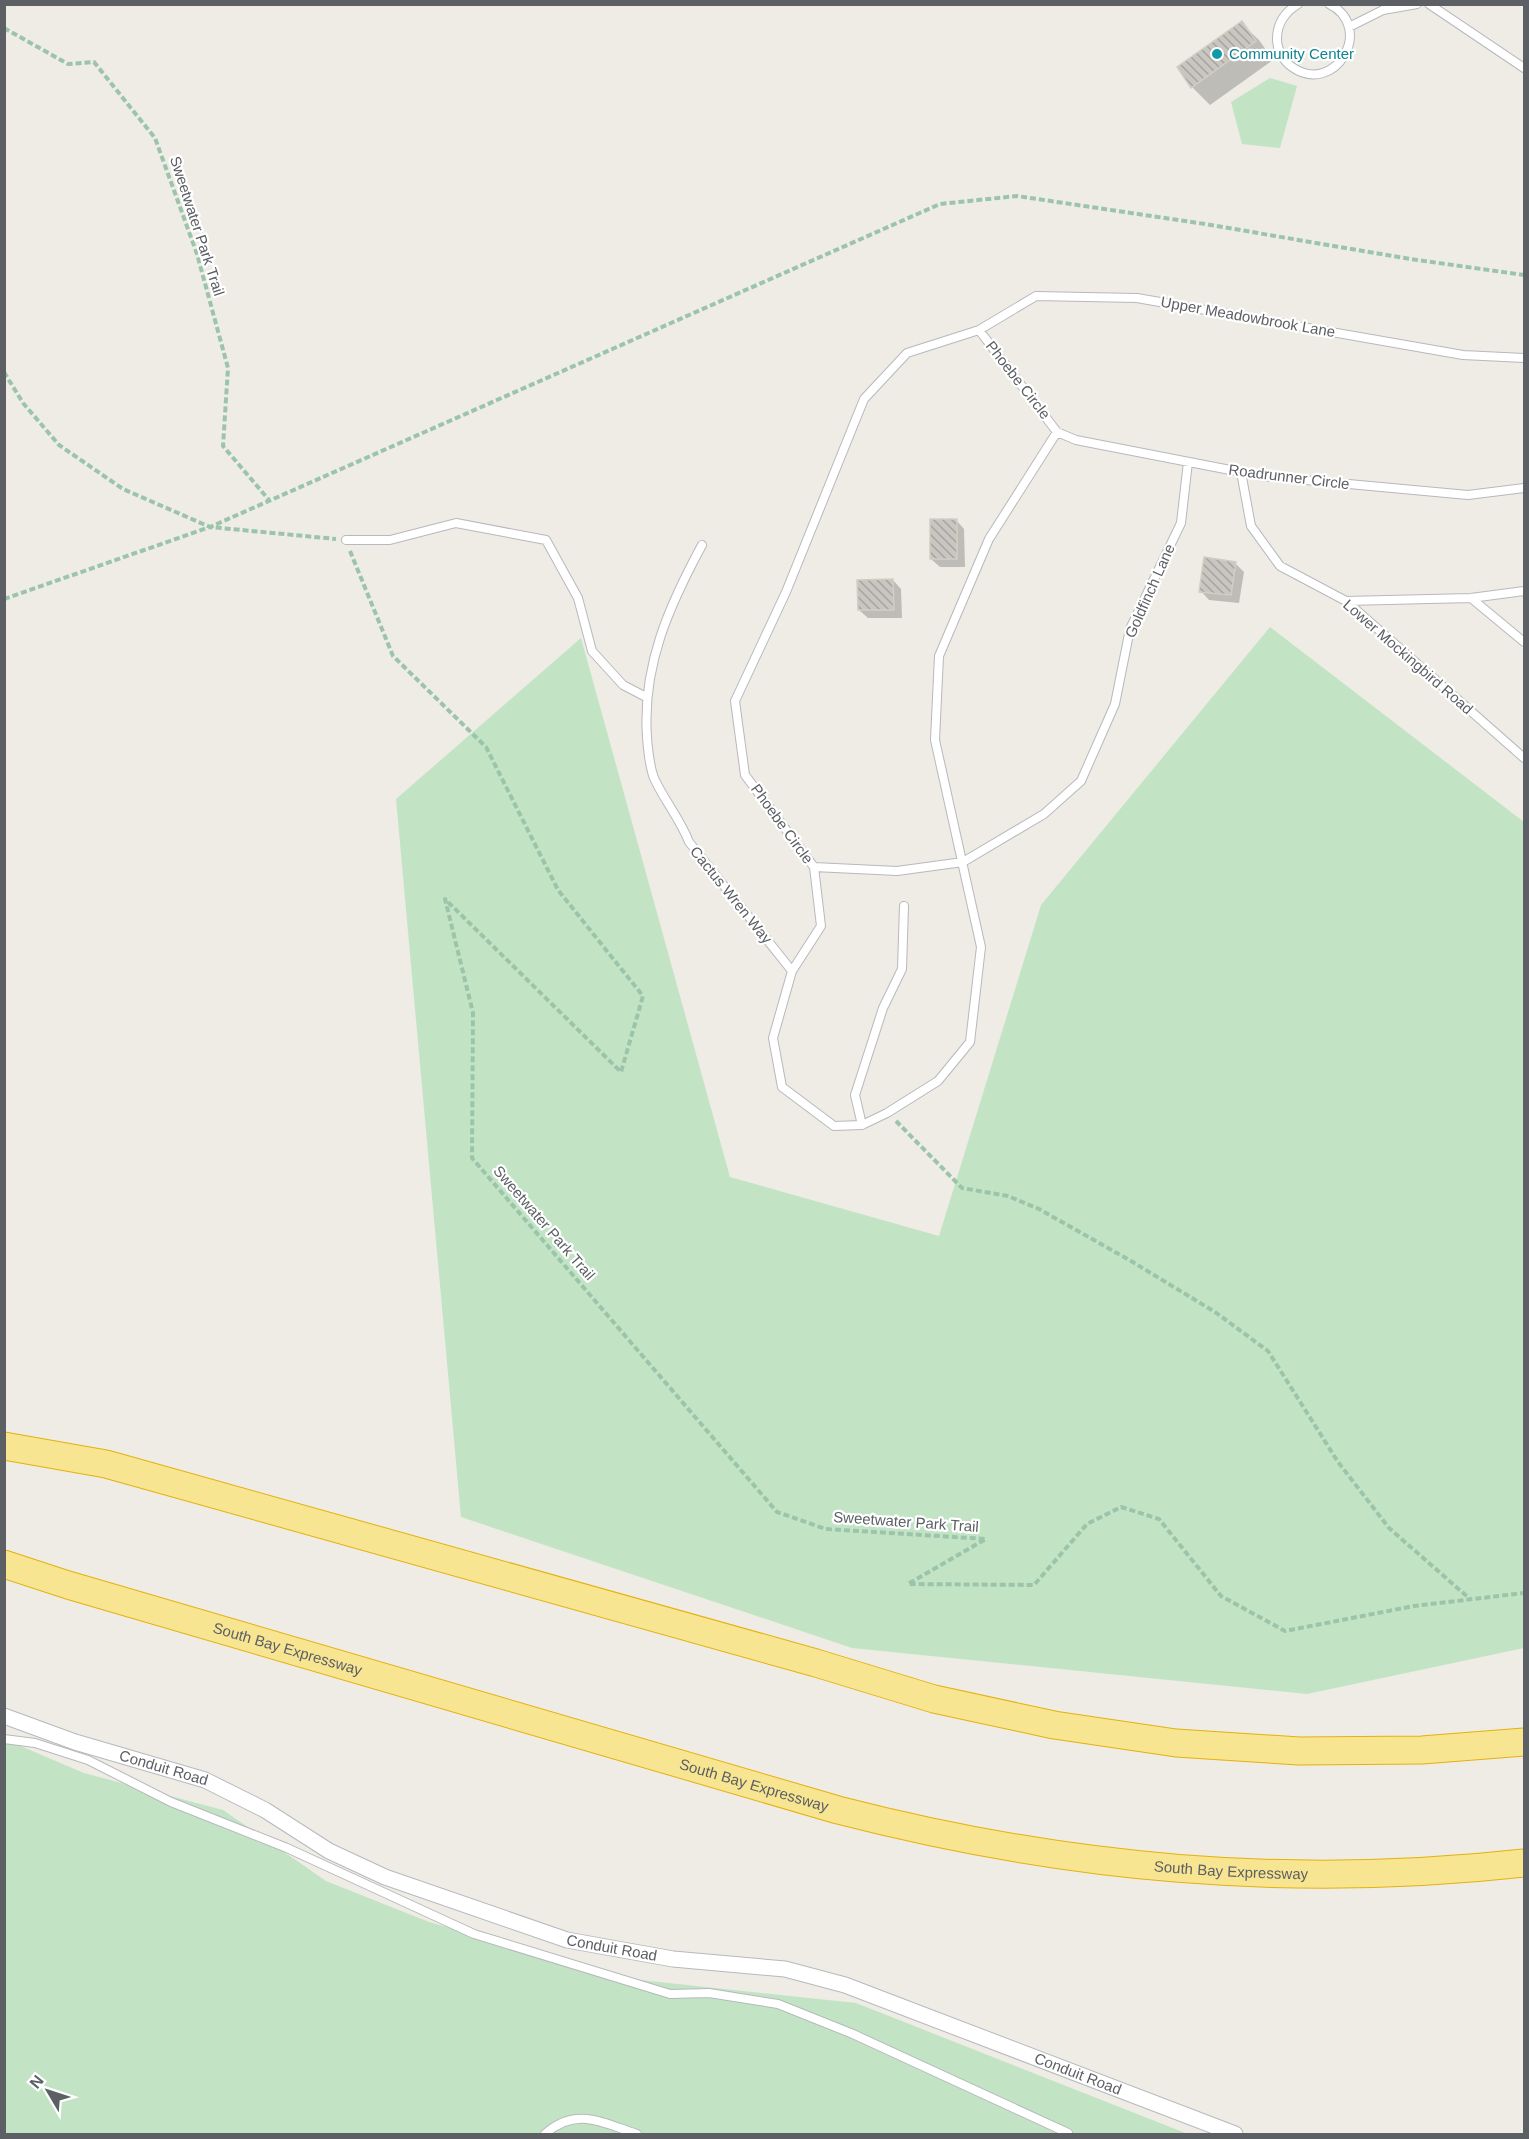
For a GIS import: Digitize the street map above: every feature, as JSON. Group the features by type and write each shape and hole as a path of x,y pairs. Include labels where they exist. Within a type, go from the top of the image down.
{"highway":[{"path":"4,1446 106,1464 793,1657 934,1699 1044,1723 1176,1743 1299,1751 1422,1750 1524,1742"},
{"name":"South Bay Expressway","path":"4,1564 80,1589 838,1810 964,1840 1092,1860 1221,1872 1351,1875 1524,1863"}],"street":[{"name":"Conduit Road","path":"4,1716 75,1742 205,1780 265,1810 329,1851 385,1877 567,1940 673,1959 785,1969 845,1985 1234,2134"}],"lane":[{"path":"1298,4 1290,9 1282,19 1277,30 1277,42 1288,64 1309,74 1332,69 1348,51 1349,27 1344,16 1329,4"},
{"path":"1349,27 1383,10 1418,4"},
{"path":"1430,4 1524,68"},
{"name":"Upper Meadowbrook Lane","path":"979,330 1036,296 1137,298 1463,356 1524,358"},
{"name":"Phoebe Circle","path":"979,330 1058,432 989,539 939,656 935,740 981,947 970,1042 938,1081 887,1113 862,1125 834,1126 782,1087 773,1038 792,971 821,926 814,867 745,775 735,701 786,592 864,399 907,353 979,330"},
{"name":"Roadrunner Circle","path":"1058,432 1076,440 1261,476 1468,495 1524,489"},
{"name":"Goldfinch Lane","path":"814,867 897,871 963,862 1044,814 1081,781 1114,705 1131,629 1181,524 1188,462"},
{"name":"Lower Mockingbird Road","path":"1241,472 1251,526 1280,566 1346,601 1524,758"},
{"path":"346,540 390,540 456,523 546,540 578,598 592,651 623,685 646,697"},
{"name":"Cactus Wren Way","path":"702,545 681,583 663,624 656,648 646,697 649,759 654,778 682,824 689,842 792,971"},
{"path":"1346,601 1472,598 1524,591"},
{"path":"1472,598 1524,642"},
{"path":"862,1125 855,1095 883,1008 902,969 904,906"},
{"path":"4,1739 35,1743 88,1760 171,1802 287,1848 474,1934 670,1994 709,1993 778,2004 853,2034 1068,2133"},
{"path":"545,2134 556,2125 570,2119 590,2118 637,2134"}],"path":[{"name":"Sweetwater Park Trail","path":"4,28 68,64 94,62 155,138 197,254 228,368 223,446 269,500"},
{"path":"4,599 210,527 940,204 1017,196 1205,224 1410,259 1524,274"},
{"path":"4,372 23,402 59,445 123,489 210,527 346,540"},
{"name":"Sweetwater Park Trail","path":"346,540 393,656 486,747 558,890 643,996 621,1072 445,899 473,1013 472,1158 777,1512 826,1528 986,1539 908,1584 1034,1585 1087,1524 1121,1507 1159,1519 1221,1596 1285,1631 1414,1606 1524,1593"},
{"path":"887,1113 962,1188 1008,1196 1039,1209 1215,1312 1268,1351 1338,1462 1389,1528 1470,1599"}],"green space":[{"path":"1270,78 1297,86 1280,148 1242,144 1231,102"},
{"path":"1270,627 1524,822 1524,1648 1307,1694 852,1648 461,1517 396,799 581,638 730,1177 939,1236 1041,905"},
{"path":"4,1739 84,1773 223,1810 326,1881 429,1922 631,1979 856,2003 1188,2134 5,2134"}],"building":[{"name":"Community Center","path":"1242,21 1256,41 1191,88 1177,67"},
{"path":"930,519 957,519 957,559 930,559"},
{"path":"1204,557 1236,562 1231,595 1199,592"},
{"path":"893,579 894,610 858,610 857,580"}],"place":[{"name":"Community Center","path":"1217,54"}]}
